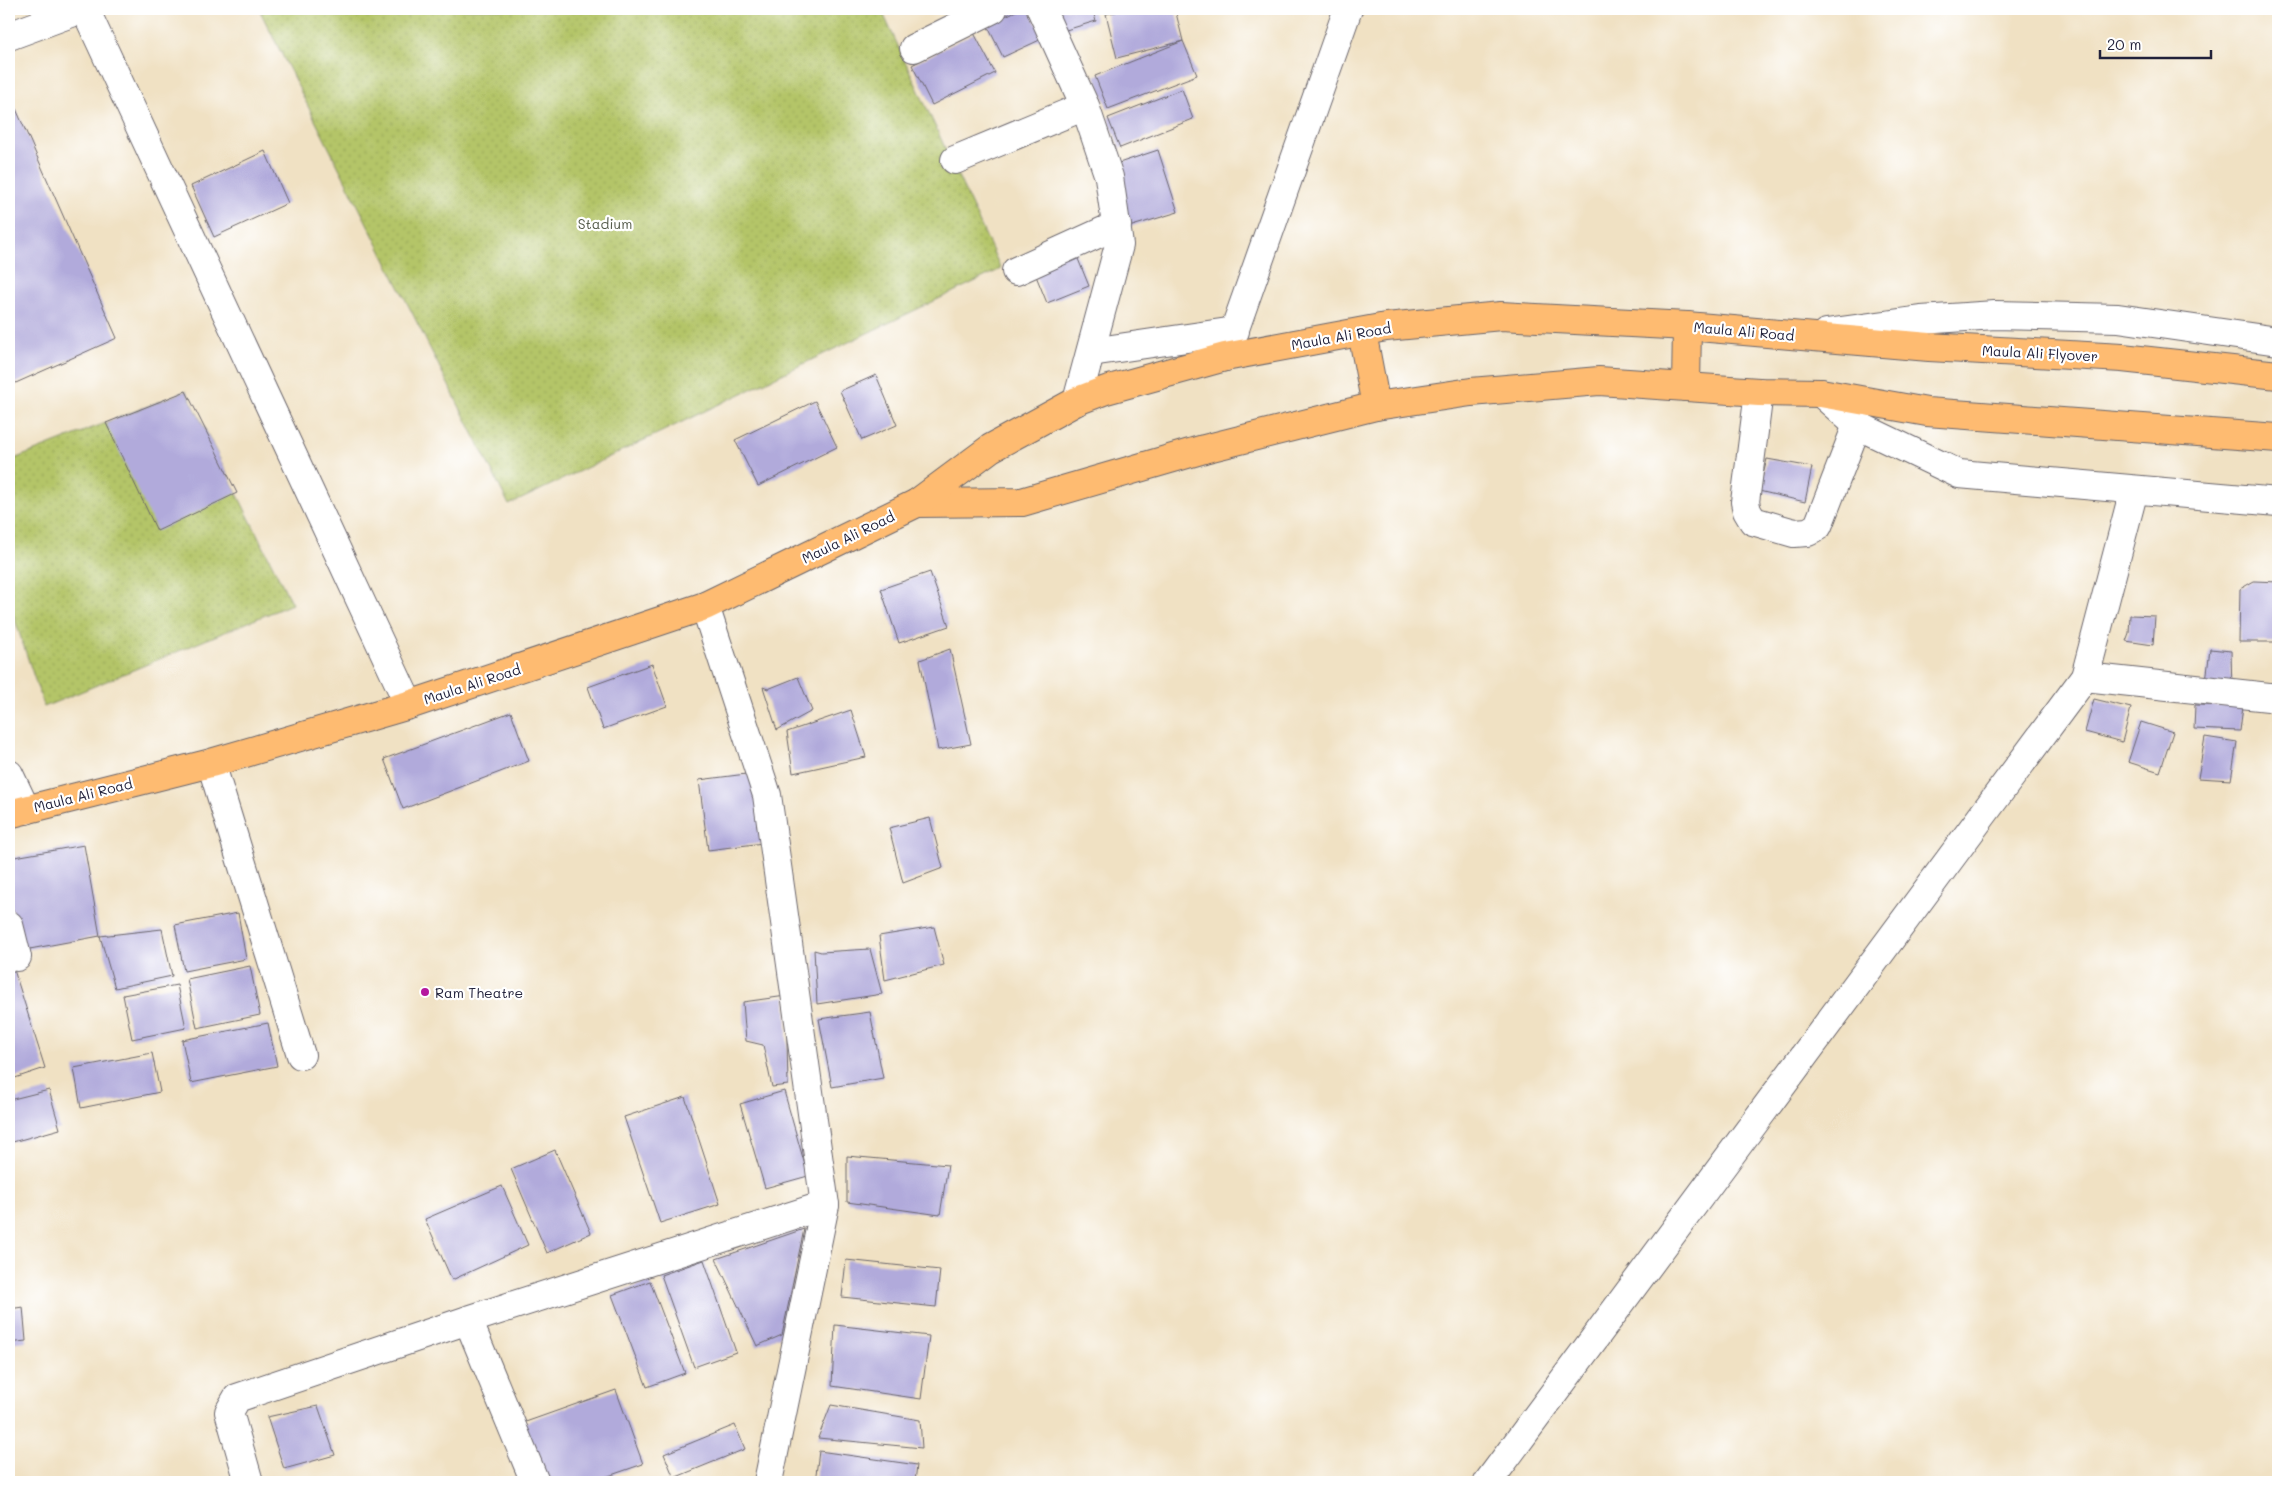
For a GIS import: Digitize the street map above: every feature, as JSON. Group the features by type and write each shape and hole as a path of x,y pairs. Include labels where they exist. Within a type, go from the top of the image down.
{"main road":[{"name":"Maula Ali Road","path":"17,812 211,763 409,705 705,606 917,503 991,448 1077,401 1106,390 1226,357 1386,327 1501,316 1686,326 1802,336"},
{"path":"1686,326 1686,387"},
{"path":"1362,332 1376,406"},
{"name":"Maula Ali Flyover","path":"1802,336 1930,347 2122,358 2278,375"},
{"name":"Maula Ali Road","path":"917,503 1022,502 1204,449 1376,406 1471,392 1599,381 1759,392 1821,393"},
{"path":"1821,393 1927,412 2278,438"}],"street":[{"path":"9,36 83,9 409,705"},
{"path":"914,48 993,9"},
{"path":"1041,9 1085,106 1109,178 1119,245 1077,401"},
{"path":"1226,357 1348,9"},
{"path":"955,160 1085,106"},
{"path":"1016,271 1117,225"},
{"path":"1802,336 1921,320 1995,315 2118,318 2278,341"},
{"path":"1091,352 1235,331"},
{"path":"1759,392 1745,502 1747,511 1753,521 1794,533 1808,532 1818,526 1857,425"},
{"path":"1821,393 1857,425 1959,474 2278,502"},
{"path":"1488,1482 2085,677 2134,490"},
{"path":"705,606 767,795 826,1205 768,1482"},
{"path":"2085,677 2278,698"},
{"path":"211,763 301,1055"},
{"path":"9,774 17,812"},
{"path":"9,925 17,957"},
{"path":"249,1482 229,1412 238,1398 468,1320 826,1205"},
{"path":"468,1320 535,1482"}],"green space":[{"name":"Stadium","path":"259,9 881,9 1001,269 509,505"},
{"path":"186,391 292,604 44,707 9,602 9,461"}],"building":[{"path":"1020,9 1029,9 1044,38 1003,57 987,25"},
{"path":"1049,9 1092,9 1096,21 1056,33"},
{"path":"1128,9 1175,9 1183,41 1117,58 1106,14"},
{"path":"974,33 995,73 932,105 912,65"},
{"path":"1183,41 1197,75 1108,109 1095,76"},
{"path":"1182,89 1193,119 1120,148 1108,118"},
{"path":"9,93 117,338 9,386"},
{"path":"1158,150 1178,212 1129,227 1110,166"},
{"path":"265,151 288,203 214,237 191,186"},
{"path":"1074,249 1089,286 1047,303 1032,266"},
{"path":"876,375 897,425 862,440 840,391"},
{"path":"186,391 237,493 157,531 106,423"},
{"path":"815,401 837,447 758,486 735,440"},
{"path":"1767,459 1812,467 1805,502 1759,491"},
{"path":"930,572 949,626 899,643 881,589"},
{"path":"2254,581 2278,582 2278,642 2239,642 2240,589"},
{"path":"2130,615 2155,616 2153,645 2126,641 2129,633"},
{"path":"950,649 971,744 938,750 920,660"},
{"path":"2210,649 2231,651 2232,692 2205,689"},
{"path":"652,664 667,706 603,729 588,687"},
{"path":"798,677 812,711 777,730 763,687 768,689"},
{"path":"2094,699 2131,708 2122,742 2085,732"},
{"path":"2195,705 2243,706 2240,731 2194,729"},
{"path":"851,710 866,757 793,773 787,732"},
{"path":"511,712 529,761 403,809 384,759"},
{"path":"2141,722 2173,732 2160,772 2128,762"},
{"path":"2205,737 2237,742 2231,780 2198,778"},
{"path":"754,773 763,843 708,850 699,780"},
{"path":"930,818 943,868 903,883 889,828"},
{"path":"84,845 100,936 19,951 9,891 9,858"},
{"path":"238,913 246,959 184,971 175,925"},
{"path":"934,927 944,965 885,980 879,936"},
{"path":"162,929 172,976 115,988 100,936"},
{"path":"870,949 882,994 817,1004 814,950 821,952"},
{"path":"9,954 45,1068 9,1080"},
{"path":"250,966 260,1015 197,1028 187,979"},
{"path":"177,985 186,1028 132,1039 123,995"},
{"path":"786,996 788,1085 772,1087 763,1045 746,1041 743,1002"},
{"path":"870,1012 883,1078 832,1087 819,1019"},
{"path":"268,1023 277,1066 191,1083 182,1040"},
{"path":"152,1053 160,1092 81,1108 74,1068"},
{"path":"49,1090 60,1129 9,1143 9,1100"},
{"path":"784,1091 808,1176 765,1188 740,1104"},
{"path":"685,1097 720,1204 660,1223 624,1117"},
{"path":"555,1150 591,1233 547,1253 511,1169"},
{"path":"847,1156 948,1165 940,1215 847,1202"},
{"path":"502,1186 528,1245 452,1280 425,1219"},
{"path":"804,1229 782,1335 757,1346 716,1259"},
{"path":"704,1260 736,1352 694,1367 661,1275"},
{"path":"846,1260 940,1270 936,1307 842,1297"},
{"path":"650,1281 685,1373 647,1387 612,1295"},
{"path":"23,1307 26,1341 9,1343 9,1309"},
{"path":"835,1325 929,1336 921,1399 832,1386"},
{"path":"616,1390 643,1464 591,1482 540,1482 520,1424"},
{"path":"831,1405 920,1420 922,1448 818,1438"},
{"path":"318,1406 335,1455 284,1469 267,1417"},
{"path":"735,1425 745,1449 674,1478 664,1454"},
{"path":"819,1451 917,1465 915,1482 815,1482"}],"place":[{"name":"Ram Theatre","path":"425,992"}]}
